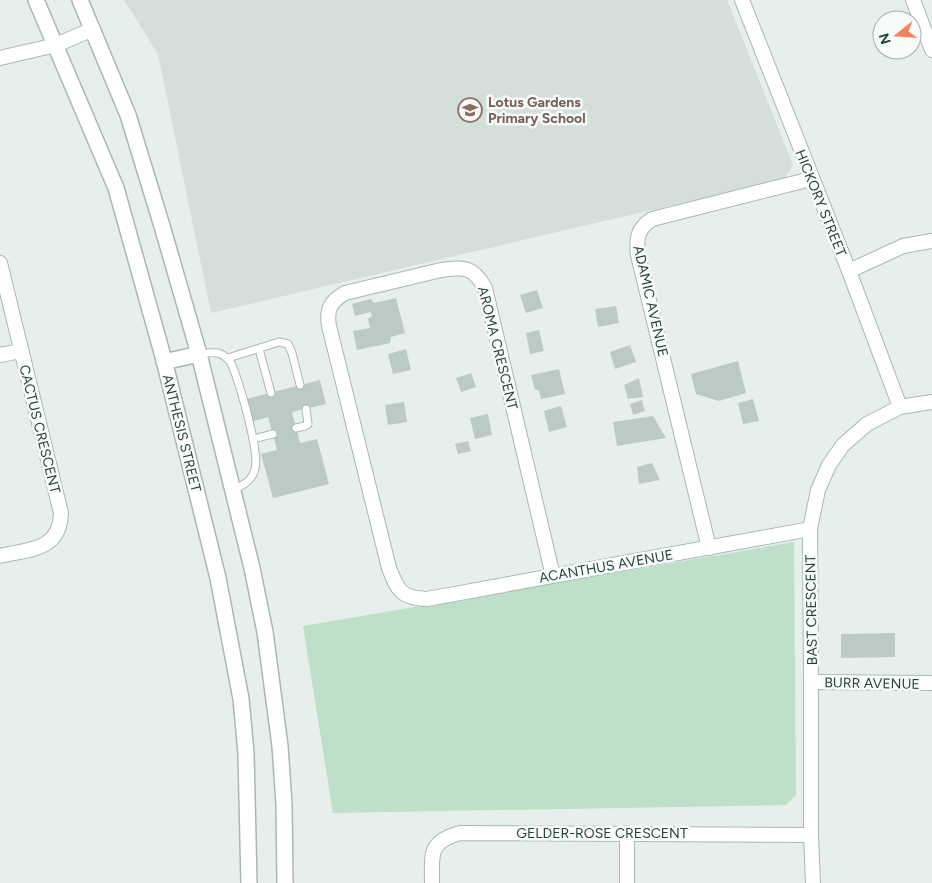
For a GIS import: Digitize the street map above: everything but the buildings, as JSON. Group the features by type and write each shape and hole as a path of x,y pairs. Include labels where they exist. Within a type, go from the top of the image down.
{"street":[{"name":"ANTHESIS STREET","path":"36,0 116,188 164,362 218,578 240,699 246,754 250,883"},
{"path":"80,0 128,115 199,354 233,489 261,612 275,701 284,804 285,883"},
{"name":"HICKORY STREET","path":"742,0 849,271 900,407"},
{"path":"912,0 932,50"},
{"path":"0,58 56,45 93,29"},
{"name":"ADAMIC AVENUE","path":"709,548 638,255 636,242 638,233 644,224 652,219 812,179"},
{"path":"849,271 904,246 932,241"},
{"name":"CACTUS CRESCENT","path":"0,263 61,513 61,525 57,535 50,542 39,547 0,556"},
{"name":"AROMA CRESCENT","path":"403,594 389,568 327,315 330,304 337,297 346,293 441,270 457,268 470,269 479,277 485,288 553,576"},
{"path":"0,355 22,351"},
{"path":"164,362 199,354"},
{"name":"BAST CRESCENT","path":"813,883 810,835 812,682 810,529 818,490 829,465 843,445 867,424 900,407 932,402"},
{"name":"ACANTHUS AVENUE","path":"403,594 411,599 427,599 810,529"},
{"name":"BURR AVENUE","path":"812,682 932,683"},
{"name":"GELDER-ROSE CRESCENT","path":"432,883 432,858 435,848 441,840 460,833 810,835"},
{"path":"627,833 627,883"}],"lane":[{"path":"228,358 279,342 288,344 300,385"},
{"path":"259,348 271,393"},
{"path":"199,354 218,352 228,358 235,371 253,439 256,468 252,477 243,486 233,489"},
{"path":"296,428 308,424 306,409"},
{"path":"253,439 273,434"}],"shaded area":[{"name":"Lotus Gardens Primary School","path":"124,0 727,0 793,165 784,179 211,313 158,54"}],"green space":[{"path":"794,542 796,795 786,805 333,813 303,626"}],"place":[{"name":"Lotus Gardens Primary School","path":"470,110"}]}
